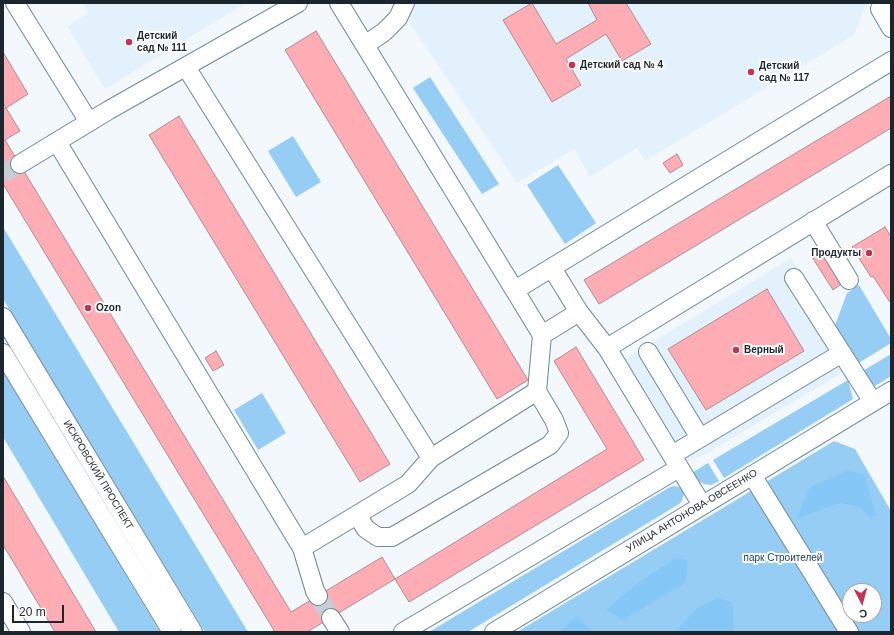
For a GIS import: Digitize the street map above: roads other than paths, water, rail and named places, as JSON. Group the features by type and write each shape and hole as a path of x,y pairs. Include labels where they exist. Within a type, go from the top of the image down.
{"street":[{"path":"15,3 89,122"},
{"path":"20,164 89,122 298,3"},
{"path":"339,3 542,335 536,391 554,420 559,433 550,444 392,537 378,537 366,529 357,515"},
{"path":"365,45 384,32 398,18 405,3"},
{"path":"890,3 880,9 891,28"},
{"path":"515,290 891,61"},
{"path":"186,67 431,458"},
{"path":"57,142 302,548 318,596"},
{"path":"607,348 891,174"},
{"path":"813,221 849,280"},
{"path":"552,268 579,312 607,348 702,506"},
{"path":"794,278 873,402"},
{"path":"542,335 579,312"},
{"name":"ИСКРОВСКИЙ ПРОСПЕКТ","path":"3,317 194,632"},
{"path":"648,352 700,438"},
{"name":"ИСКРОВСКИЙ ПРОСПЕКТ","path":"3,353 172,632"},
{"path":"403,632 676,462 700,438 842,353"},
{"path":"302,548 408,484 431,458 536,391"},
{"name":"УЛИЦА АНТОНОВА-ОВСЕЕНКО","path":"494,632 891,391"},
{"path":"752,475 849,632"},
{"path":"3,602 21,632"}],"tunnel":[{"path":"3,174 20,164"},
{"path":"318,596 331,618"}],"place":[{"name":"Детский сад № 111","path":"129,42"},
{"name":"Детский сад № 4","path":"572,65"},
{"name":"Детский сад № 117","path":"751,72"},
{"name":"Продукты","path":"869,253"},
{"name":"Ozon","path":"88,308"},
{"name":"Верный","path":"736,350"}],"park label":[{"name":"парк Строителей","path":"783,558"}]}
